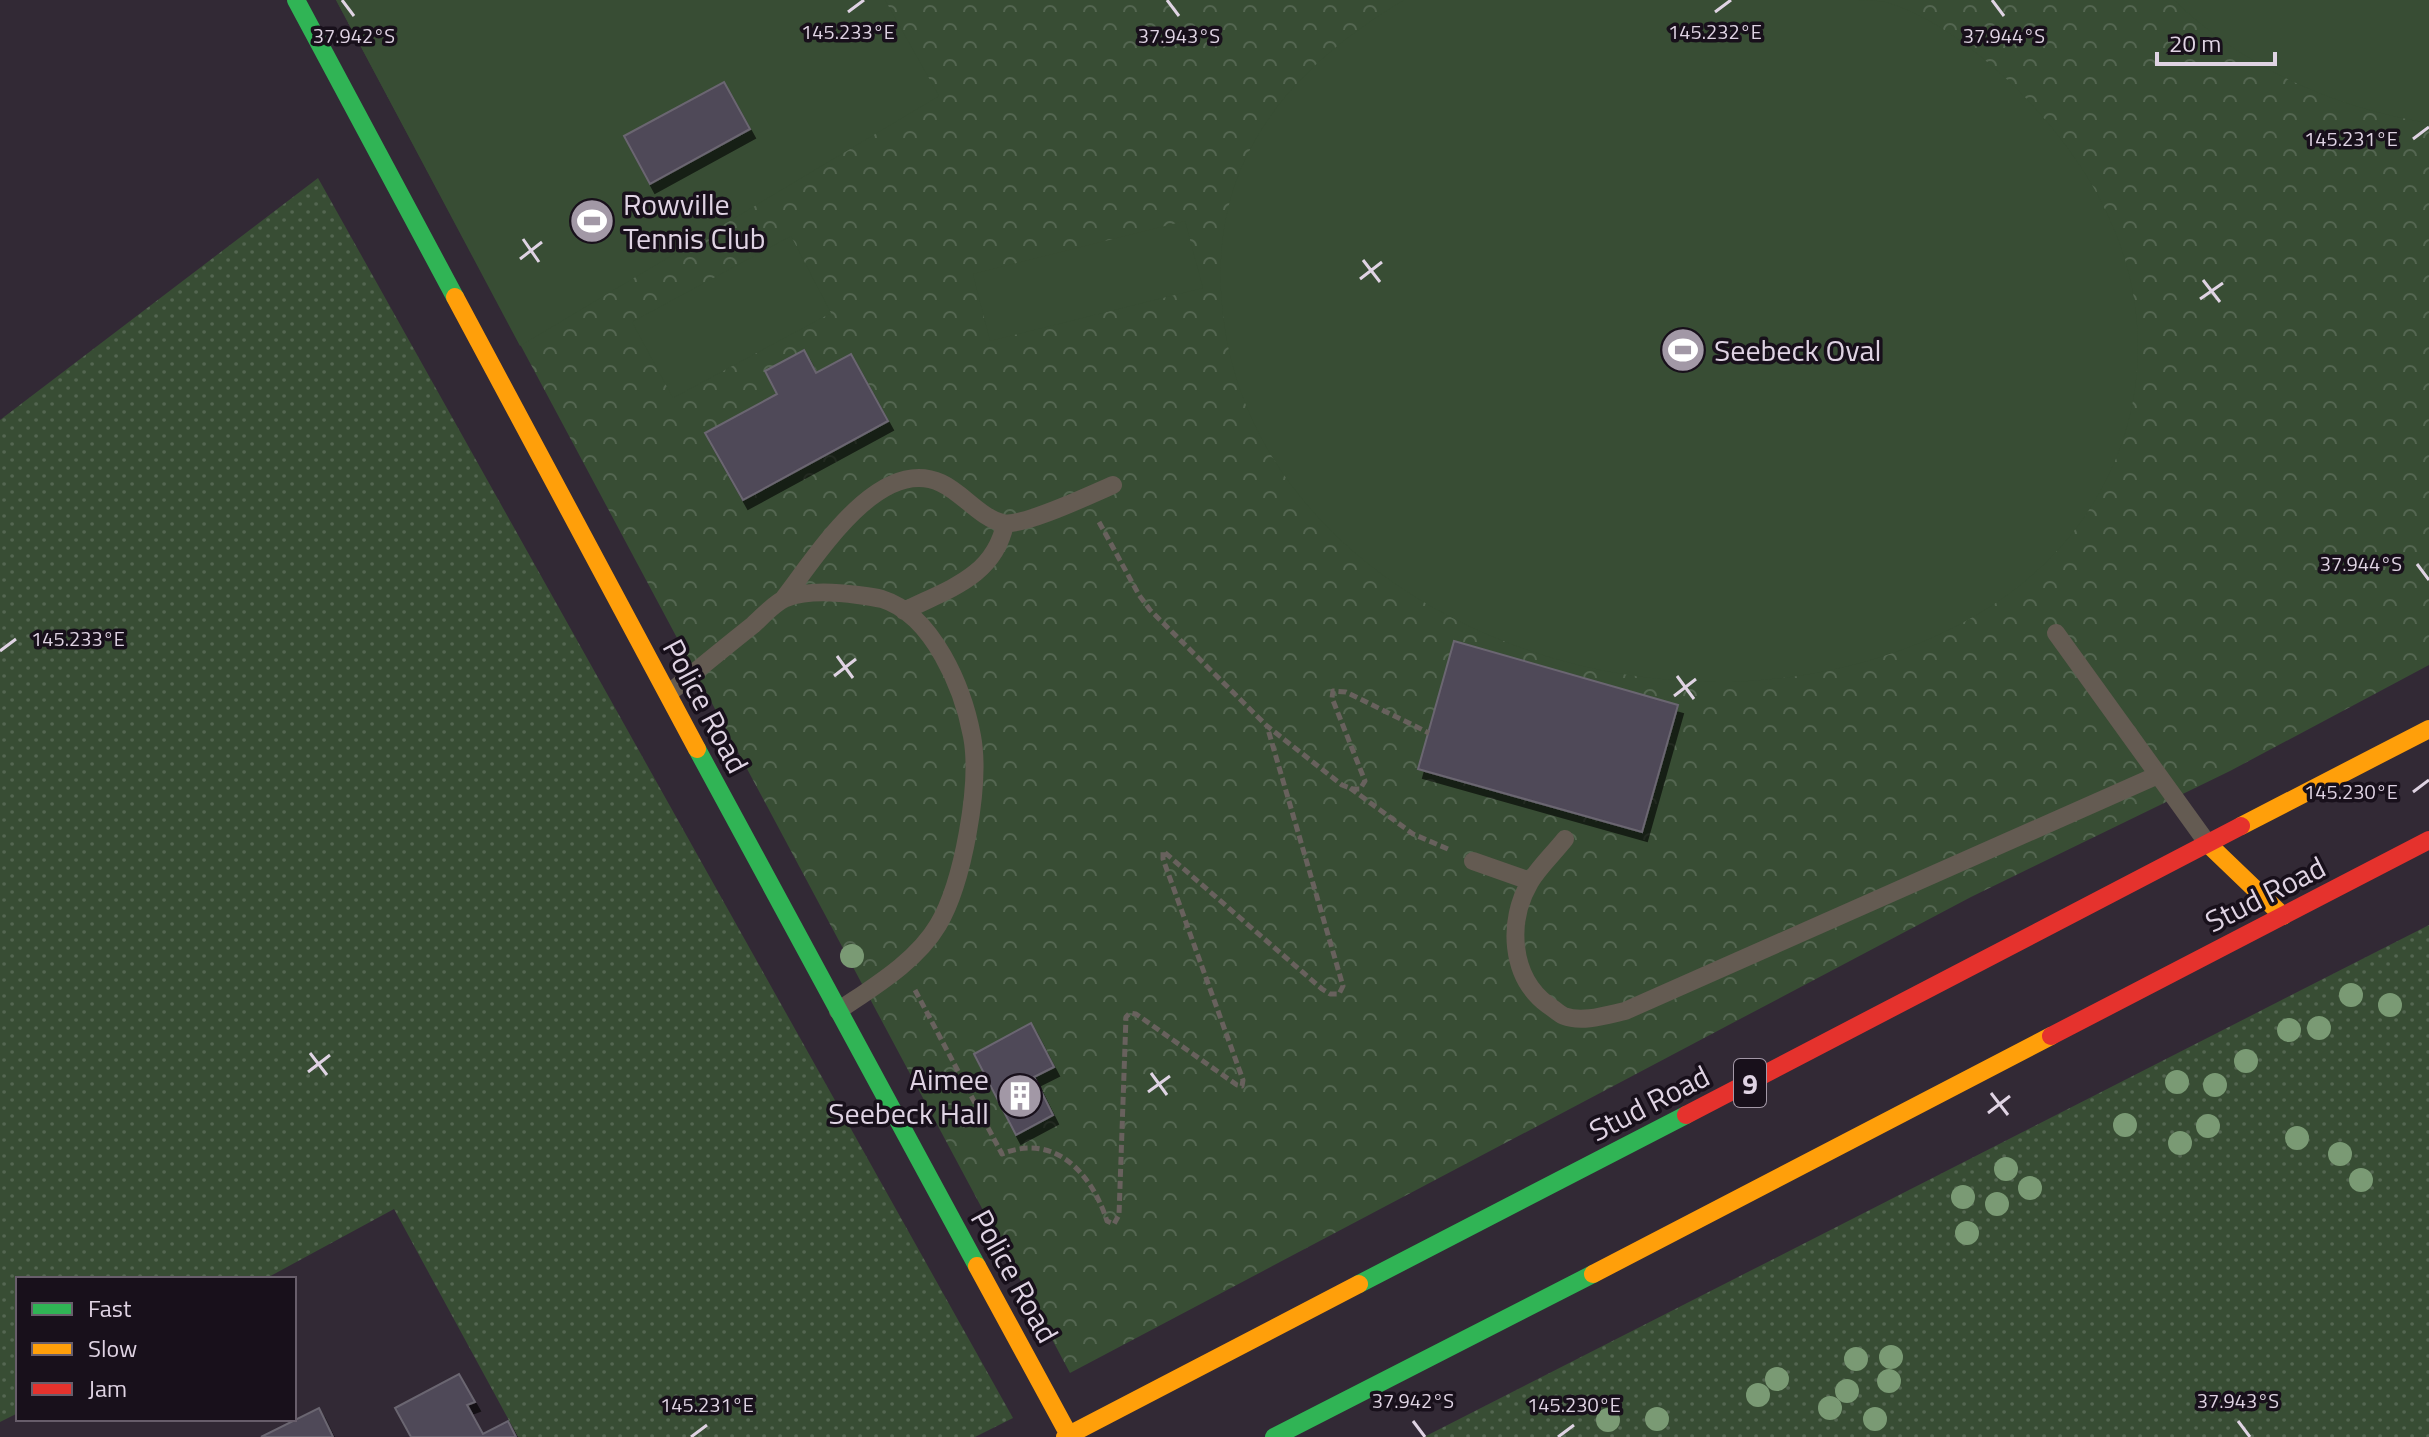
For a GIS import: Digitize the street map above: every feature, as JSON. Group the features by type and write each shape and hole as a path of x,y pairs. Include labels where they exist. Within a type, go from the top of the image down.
{"main road":[{"name":"Police Road","path":"296,0 1068,1436"},
{"name":"Stud Road","path":"1068,1436 2429,729"},
{"name":"Stud Road","path":"1274,1437 2429,840"},
{"path":"2208,844 2283,916"}],"lane":[{"path":"668,694 784,598 860,506 885,487 909,478 940,482 987,516 1005,524 1027,520 1113,485"},
{"path":"904,611 972,577 991,560 1002,539 1005,524"},
{"path":"784,598 840,592 883,600 904,611 929,635 947,662 962,697 973,738 968,830 952,895 938,926 901,965 838,1011"},
{"path":"2056,633 2208,844"},
{"path":"1565,839 1530,881 1517,920 1515,946 1522,975 1539,998 1564,1016 1592,1018 1625,1011 2158,775"},
{"path":"1473,861 1530,881"}],"path":[{"path":"1085,496 1150,610 1267,726 1342,785 1413,834 1473,861"},
{"path":"1349,788 1360,789 1365,781 1332,698 1333,691 1346,692 1429,733"},
{"path":"901,965 1002,1154 1017,1148 1036,1147 1051,1151 1074,1165 1088,1180 1107,1221 1114,1224 1119,1215 1126,1017 1130,1013 1136,1014 1237,1085 1242,1086 1243,1080 1163,859 1163,851 1322,989 1330,994 1339,994 1343,986 1267,726"}],"green space":[{"path":"336,0 2429,0 2429,665 2230,771 1971,897 1070,1373"},
{"name":"Rowville Tennis Club","path":"336,0 885,0 939,96 520,346"},
{"name":"Seebeck Oval","path":"1404,0 1876,1 1920,16 1971,49 2015,87 2069,150 2099,197 2129,274 2137,328 2136,380 2126,429 2108,476 2082,520 2049,559 2010,593 1932,638 1865,662 1758,680 1687,681 1607,671 1528,650 1452,618 1382,575 1322,522 1273,459 1239,386 1222,305 1221,254 1228,207 1243,164 1264,125 1324,57"},
{"path":"2174,0 2429,0 2429,123 2359,107 2292,81 2230,45"},
{"path":"318,178 1013,1418 975,1437 518,1437 394,1209 269,1277 16,1277 16,1414 0,1422 0,420"},
{"path":"1185,221 1203,288 990,341 973,274"},
{"path":"791,236 831,313 673,398 632,322"},
{"path":"2429,925 2429,1437 1424,1437"}],"building":[{"path":"724,82 750,129 650,184 624,136"},
{"path":"804,350 816,373 851,354 888,421 743,500 705,433 777,394 765,371"},
{"path":"1454,641 1678,705 1642,832 1418,769"},
{"name":"Aimee Seebeck Hall","path":"1031,1023 1054,1067 1034,1077 1053,1115 1016,1135 974,1054"},
{"path":"459,1374 475,1402 467,1405 483,1434 508,1421 516,1437 411,1437 395,1408"},
{"path":"319,1408 333,1437 261,1437"}],"traffic: fast":[{"path":"296,0 455,297"},
{"path":"697,749 977,1266"},
{"path":"1359,1284 1686,1115"},
{"path":"1274,1437 1593,1274"}],"traffic: slow":[{"path":"455,297 697,749"},
{"path":"2241,826 2429,729"},
{"path":"2208,844 2283,916"},
{"path":"1593,1274 2051,1036"},
{"path":"977,1266 1070,1437"},
{"path":"1065,1437 1359,1284"}],"traffic: jam":[{"path":"1686,1115 2241,826"},
{"path":"2051,1036 2429,840"}],"place":[{"name":"Rowville Tennis Club","path":"592,221"},
{"name":"Seebeck Oval","path":"1683,350"},
{"name":"Aimee Seebeck Hall","path":"1020,1096"}]}
